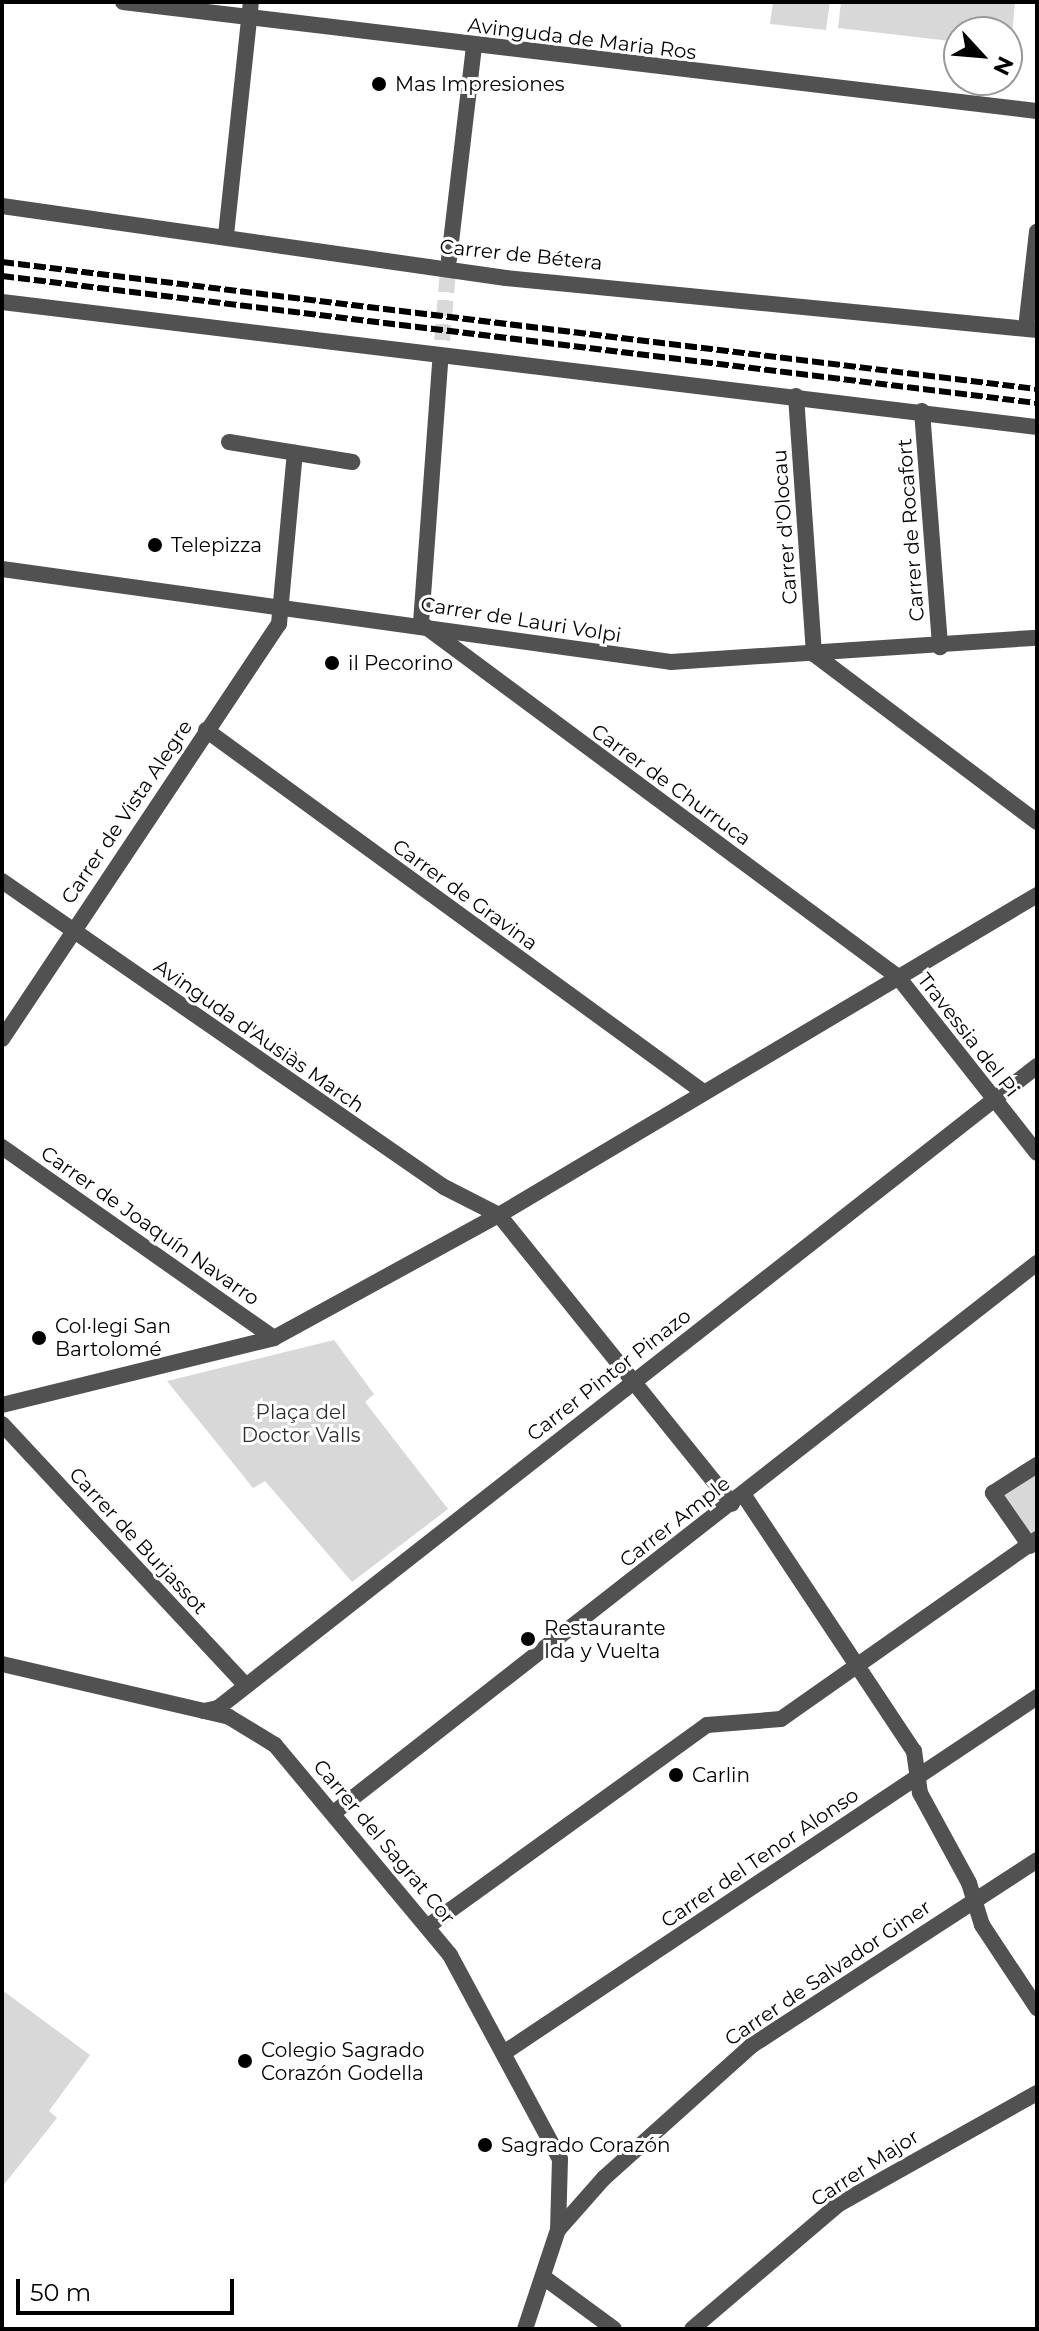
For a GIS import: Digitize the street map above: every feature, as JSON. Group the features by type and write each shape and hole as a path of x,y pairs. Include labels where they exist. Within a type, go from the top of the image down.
{"street":[{"name":"Avinguda de Maria Ros","path":"123,2 248,21 1037,111"},
{"path":"226,235 251,2"},
{"path":"449,259 474,47"},
{"name":"Carrer de Bétera","path":"2,206 226,235 506,278 1032,329"},
{"path":"1032,329 1037,232"},
{"path":"2,302 1037,427"},
{"path":"421,623 440,364"},
{"name":"Carrer d'Olocau","path":"796,396 814,654"},
{"name":"Carrer de Rocafort","path":"922,411 940,647"},
{"path":"229,442 352,462"},
{"name":"Carrer de Vista Alegre","path":"2,1039 279,624 295,453"},
{"name":"Carrer de Lauri Volpi","path":"2,569 421,623 671,662 940,647 1037,638"},
{"name":"Carrer de Churruca","path":"421,623 898,977"},
{"path":"814,654 1037,822"},
{"name":"Carrer de Gravina","path":"206,730 702,1091"},
{"name":"Avinguda d'Ausiàs March","path":"2,881 444,1187 499,1215"},
{"path":"2,1405 274,1338 499,1215 702,1091 1037,895"},
{"name":"Travessia del Pi","path":"898,977 992,1100 1037,1153"},
{"name":"Carrer Pintor Pinazo","path":"204,1711 245,1685 1037,1066"},
{"name":"Carrer de Joaquín Navarro","path":"2,1147 274,1338"},
{"path":"499,1215 633,1380 737,1499 859,1668 914,1751 920,1793 974,1899 982,1925 1037,2008"},
{"name":"Carrer Ample","path":"336,1811 1037,1263"},
{"name":"Carrer de Burjassot","path":"2,1424 245,1685"},
{"path":"431,1924 707,1725 781,1719 859,1668 1033,1542 993,1493 1037,1465"},
{"name":"Carrer del Sagrat Cor","path":"2,1664 204,1711 255,1728 336,1811 431,1924 505,2052 560,2159 558,2230"},
{"name":"Carrer del Tenor Alonso","path":"505,2052 1037,1697"},
{"name":"Carrer de Salvador Giner","path":"525,2329 546,2279 558,2230 604,2178 751,2046 1037,1860"},
{"name":"Carrer Major","path":"692,2329 839,2204 1037,2093"},
{"path":"546,2279 614,2329"}],"green space":[{"path":"773,2 830,2 826,30 770,24"},
{"path":"841,2 1015,2 1014,16 943,16 943,40 838,28"},
{"name":"Plaça del Doctor Valls","path":"334,1340 374,1394 365,1402 448,1509 352,1582 265,1481 253,1488 167,1381"},
{"path":"1037,1472 1037,1530 1023,1545 993,1498"},
{"path":"2,1990 90,2055 49,2111 57,2118 2,2187"}],"tunnel":[{"path":"440,364 449,259"}],"railway":[{"path":"2,262 1037,389"},
{"path":"2,276 1037,403"}],"place":[{"name":"Mas Impresiones","path":"379,84"},
{"name":"Telepizza","path":"155,545"},
{"name":"il Pecorino","path":"332,663"},
{"name":"Col·legi San Bartolomé","path":"39,1338"},
{"name":"Restaurante Ida y Vuelta","path":"528,1639"},
{"name":"Carlin","path":"676,1775"},
{"name":"Colegio Sagrado Corazón Godella","path":"245,2061"},
{"name":"Sagrado Corazón","path":"485,2145"}]}
